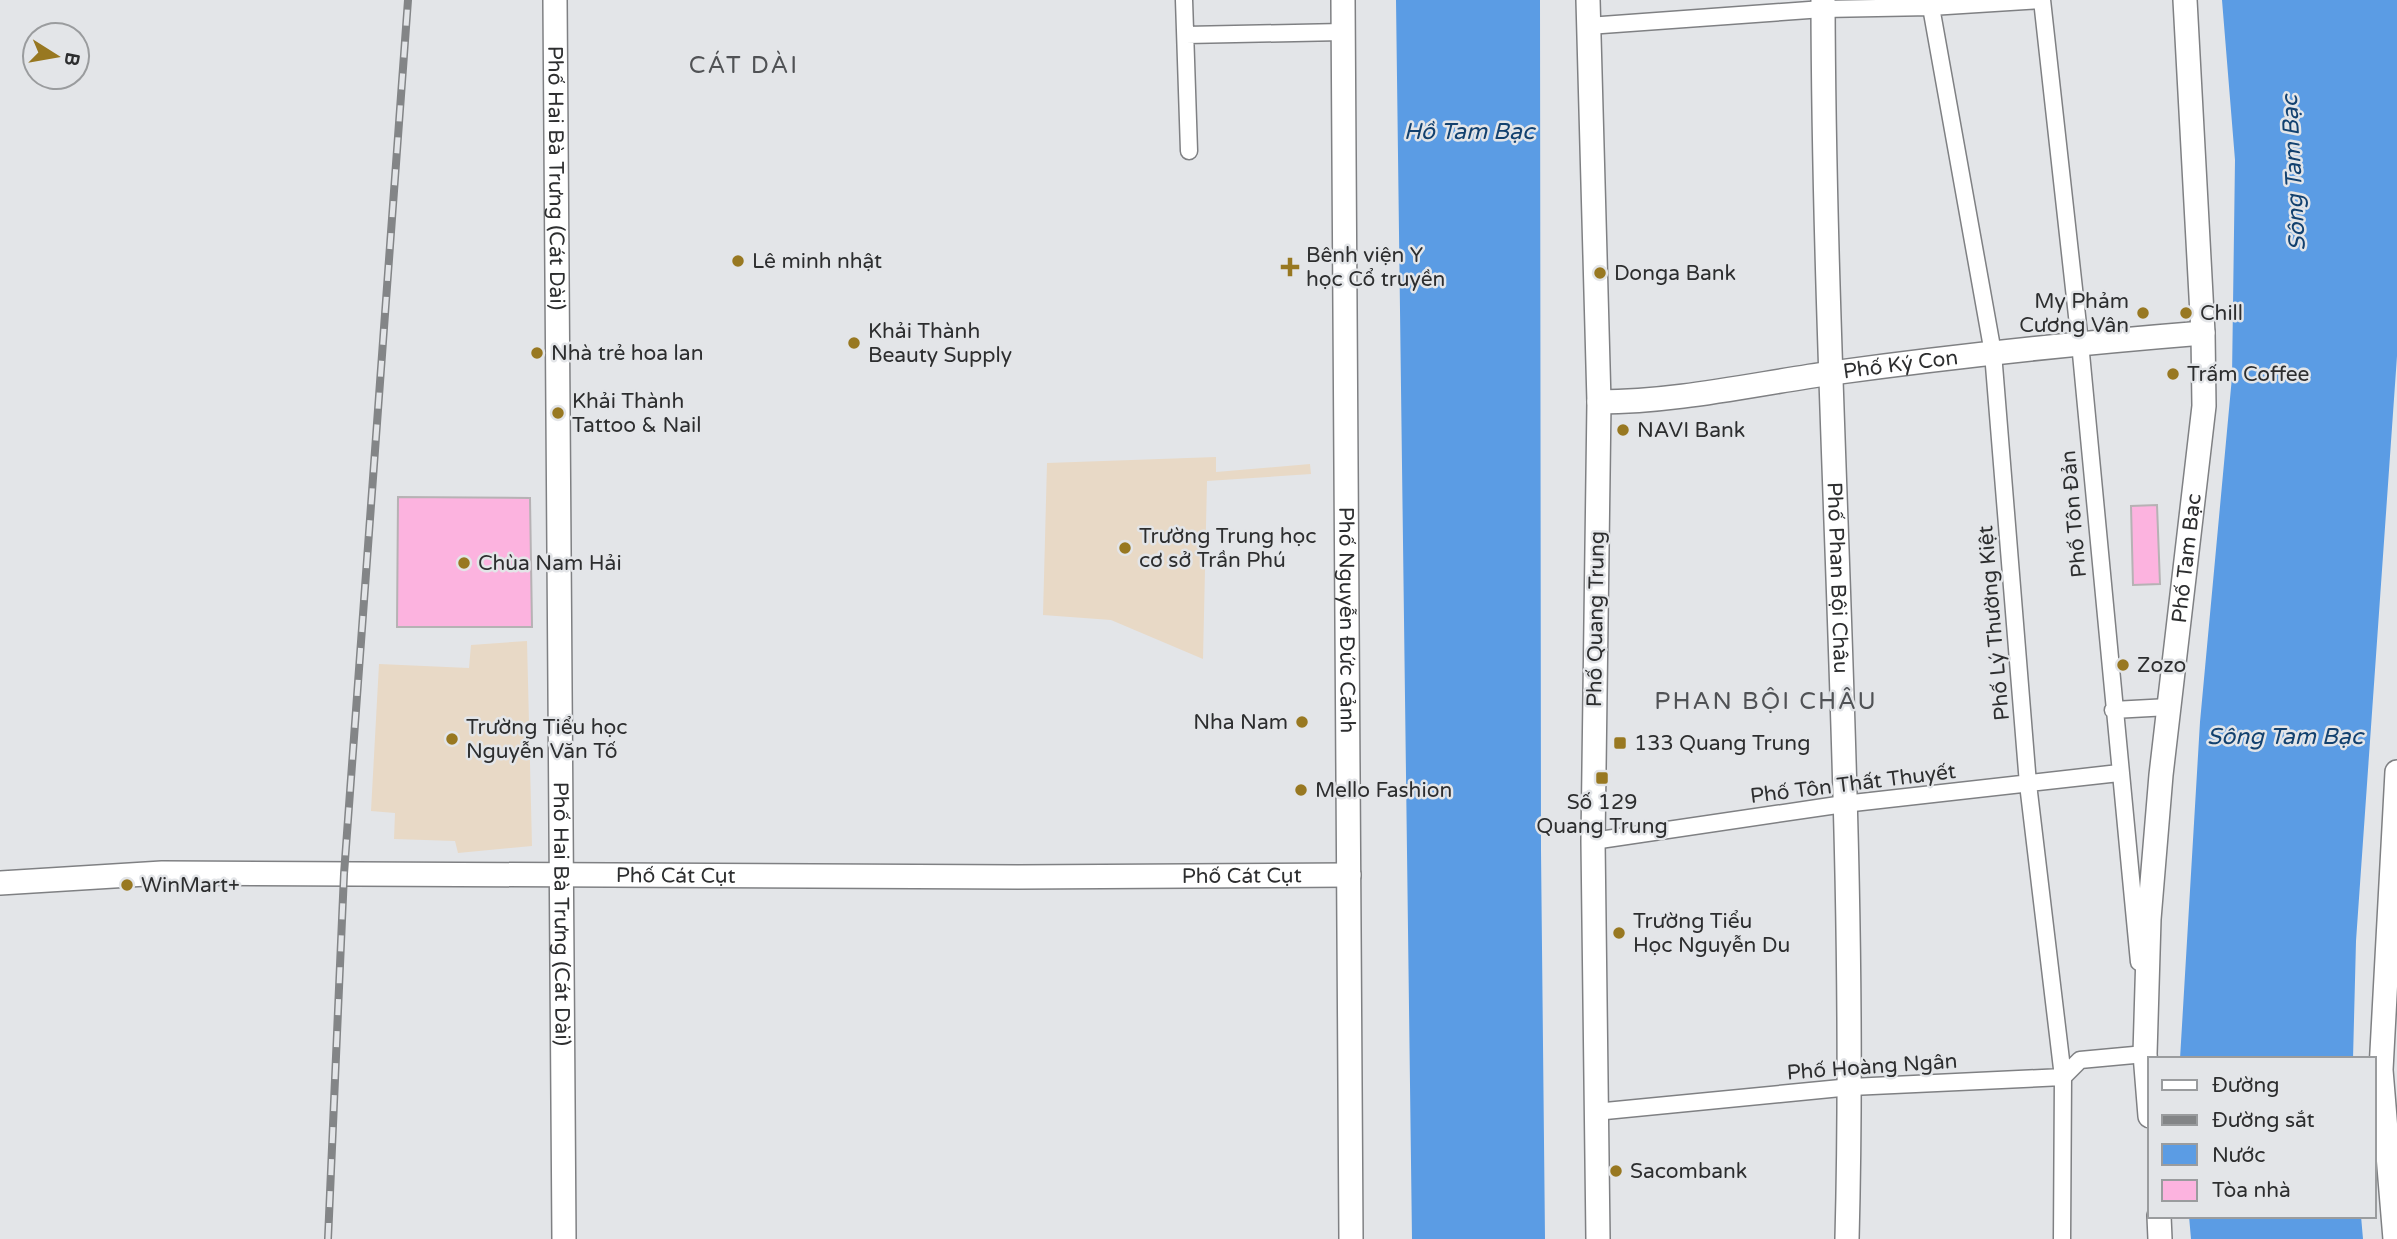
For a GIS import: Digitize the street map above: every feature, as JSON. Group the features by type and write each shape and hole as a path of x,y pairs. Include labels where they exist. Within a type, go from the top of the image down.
{"street":[{"name":"Phố Hai Bà Trưng (Cát Dài)","path":"555,0 564,1239"},
{"path":"1184,0 1189,151"},
{"name":"Phố Nguyễn Đức Cảnh","path":"1343,0 1351,1239"},
{"name":"Phố Quang Trung","path":"1588,0 1599,402 1593,841 1598,1239"},
{"path":"1588,26 1824,4 1931,7 2041,0"},
{"name":"Phố Tôn Đản","path":"2041,0 2080,343 2119,773 2146,1024"},
{"name":"Phố Tam Bạc","path":"2148,1091 2145,1054 2149,919 2169,707 2204,406 2203,333 2185,0"},
{"name":"Phố Phan Bội Châu","path":"1824,4 1830,373 1851,1087 1847,1239"},
{"name":"Phố Lý Thường Kiệt","path":"1931,7 1993,353 2028,784 2063,1077 2062,1239"},
{"path":"1186,35 1343,32"},
{"name":"Phố Ký Con","path":"1599,402 1633,402 1830,373 2080,343 2203,333"},
{"path":"2113,710 2169,707"},
{"path":"2395,1239 2381,1070 2397,772"},
{"name":"Phố Tôn Thất Thuyết","path":"1593,841 1844,804 2119,773"},
{"name":"Phố Cát Cụt","path":"0,883 162,873 1018,877 1349,875"},
{"path":"2063,1077 2080,1060 2145,1054"},
{"name":"Phố Hoàng Ngân","path":"1595,1112 1851,1087 2063,1077"},
{"path":"2159,1218 2160,1239"}],"shaded area":[{"name":"Trường Trung học cơ sở Trần Phú","path":"1216,457 1216,472 1310,464 1311,474 1207,481 1203,659 1111,620 1043,615 1047,463"},
{"name":"Trường Tiểu học Nguyễn Văn Tố","path":"527,641 532,846 458,853 455,841 394,839 395,813 371,811 379,664 469,668 471,645"}],"water":[{"name":"Hồ Tam Bạc","path":"1396,0 1540,0 1541,851 1545,1239 1412,1239"},
{"name":"Sông Tam Bạc","path":"2222,0 2397,0 2397,356 2356,941 2353,1057 2180,1057 2200,722 2232,377 2235,160"},
{"path":"2189,1218 2361,1218 2363,1239 2191,1239"}],"building":[{"name":"Chùa Nam Hải","path":"398,497 530,498 532,627 397,627"},
{"path":"2157,505 2160,584 2133,585 2131,506"}],"railway":[{"path":"328,1239 344,874 408,0"}],"place":[{"name":"Lê minh nhật","path":"738,261"},
{"name":"Bênh viện Y học Cổ truyền","path":"1290,267"},
{"name":"Donga Bank","path":"1600,273"},
{"name":"My Phảm Cương Vân","path":"2143,313"},
{"name":"Chill","path":"2186,313"},
{"name":"Khải Thành Beauty Supply","path":"854,343"},
{"name":"Nhà trẻ hoa lan","path":"537,353"},
{"name":"Trấm Coffee","path":"2173,374"},
{"name":"Khải Thành Tattoo & Nail","path":"558,413"},
{"name":"NAVI Bank","path":"1623,430"},
{"name":"Trường Trung học cơ sở Trần Phú","path":"1125,548"},
{"name":"Chùa Nam Hải","path":"464,563"},
{"name":"Zozo","path":"2123,665"},
{"name":"Nha Nam","path":"1302,722"},
{"name":"Trường Tiểu học Nguyễn Văn Tố","path":"452,739"},
{"name":"133 Quang Trung","path":"1620,743"},
{"name":"Số 129 Quang Trung","path":"1602,778"},
{"name":"Mello Fashion","path":"1301,790"},
{"name":"WinMart+","path":"127,885"},
{"name":"Trường Tiểu Học Nguyễn Du","path":"1619,933"},
{"name":"Sacombank","path":"1616,1171"}],"district":[{"name":"CÁT DÀI","path":"744,65"},
{"name":"PHAN BỘI CHÂU","path":"1766,701"}]}
